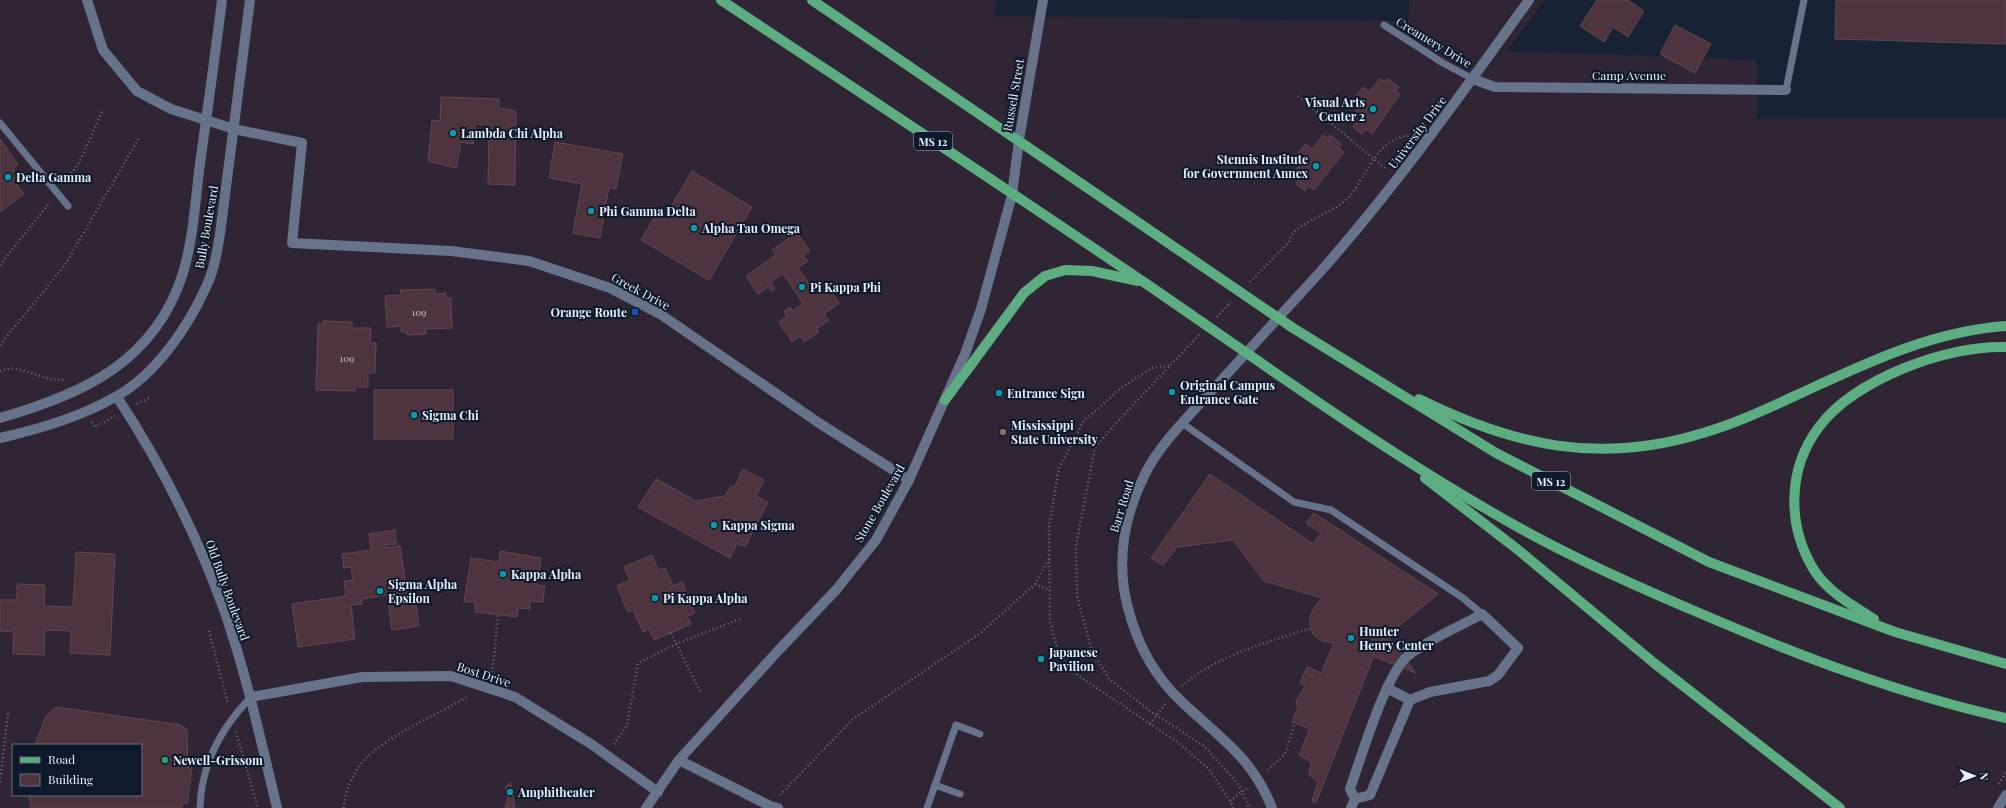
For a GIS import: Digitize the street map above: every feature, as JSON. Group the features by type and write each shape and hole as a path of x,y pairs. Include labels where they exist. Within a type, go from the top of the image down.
{"main road":[{"name":"MS 12","path":"721,0 1144,282 1382,445 1483,508 1550,545 1643,589 1744,633 1861,677 2006,718"},
{"name":"MS 12","path":"812,0 1293,328 1496,454 1709,562 1895,632 2006,664"},
{"path":"945,400 1024,293 1045,276 1065,270 1092,271 1144,282"},
{"path":"1365,372 1456,418 1496,432 1569,449 1600,450 1635,448 1703,434 1742,419 1897,350 1955,332 2006,326"},
{"path":"1895,632 1839,596 1814,570 1797,530 1793,509 1794,490 1806,449 1818,427 1833,411 1848,398 1894,372 1923,360 1975,349 2006,347"},
{"path":"1382,445 1517,549 1654,663 1840,808"}],"street":[{"path":"87,0 103,50 137,91 171,109 234,129"},
{"name":"Bully Boulevard","path":"0,418 38,407 67,396 102,378 130,356 144,342 173,300 189,252 222,0"},
{"name":"Bully Boulevard","path":"0,438 47,426 117,397 128,389 165,354 186,323 207,286 215,260 220,234 250,0"},
{"name":"Russell Street","path":"1012,195 1019,140 1043,0"},
{"name":"University Drive","path":"1319,273 1388,192 1529,0"},
{"name":"Camp Avenue","path":"1473,78 1495,87 1786,90"},
{"name":"Greek Drive","path":"234,129 302,143 292,243 451,252 528,261 610,288 660,314 819,423 909,480"},
{"name":"Stone Boulevard","path":"646,808 679,760 776,653 836,590 876,540 909,480 965,354 978,315 1012,195"},
{"name":"Barr Road","path":"1272,808 1258,779 1242,756 1174,694 1154,670 1133,624 1124,590 1123,548 1130,512 1144,475 1150,464 1182,423 1319,273"},
{"name":"Old Bully Boulevard","path":"117,397 186,518 223,608 250,697 277,808"},
{"path":"1482,614 1518,648 1498,676 1489,681 1430,692 1410,700 1370,795 1353,804 1350,789 1387,688 1401,662 1409,654 1482,614"},
{"name":"Bost Drive","path":"250,697 362,677 451,676 514,697 606,754 658,792"},
{"path":"1387,688 1410,700"},
{"path":"679,760 774,807"},
{"path":"1998,808 2006,795"}],"lane":[{"path":"1786,90 1804,0"},
{"name":"Creamery Drive","path":"1384,25 1443,63 1473,78"},
{"path":"0,123 68,206"},
{"path":"1182,423 1294,502 1331,510 1463,598 1482,614"},
{"path":"200,808 203,777 214,749 232,717 250,697"},
{"path":"927,808 956,725 980,734"},
{"path":"935,785 960,794"}],"path":[{"path":"1298,96 1385,168"},
{"path":"1246,287 1289,242 1290,236 1296,228 1337,207 1349,197 1374,159 1387,143 1399,138 1416,137 1426,142"},
{"path":"0,345 66,265 139,138"},
{"path":"1213,321 1235,298"},
{"path":"1202,332 1170,366 1152,368 1121,388 1083,422 1059,468 1049,528 1050,621 1056,645 1070,670 1177,742 1209,768 1233,808"},
{"path":"774,807 811,761 853,720 978,635 1035,584 1050,558"},
{"path":"1035,584 1050,590"},
{"path":"344,808 349,786 366,759 395,738 486,687 493,666 498,615"},
{"path":"606,754 627,725 638,663 676,644 740,619"},
{"path":"1150,724 1174,694 1192,677 1247,648 1312,628"},
{"path":"671,633 701,694"},
{"path":"0,782 8,712"}],"shaded area":[{"name":"Mississippi State University","path":"0,0 997,0 994,16 1408,21 1409,0 1545,0 1507,51 1757,60 1757,119 2006,118 2006,808 0,808"}],"building":[{"path":"1597,0 1628,0 1644,11 1628,37 1613,27 1604,42 1580,26"},
{"path":"1836,0 2006,0 2006,44 1835,39"},
{"path":"1675,25 1711,44 1695,73 1660,54"},
{"name":"Visual Arts Center 2","path":"1380,79 1385,82 1388,79 1399,87 1396,91 1400,94 1372,134 1366,129 1362,134 1353,127 1357,122 1351,117 1363,102 1356,96 1363,87 1369,92"},
{"name":"Lambda Chi Alpha","path":"441,97 499,99 499,108 516,111 515,185 488,184 489,125 475,124 473,144 461,142 456,168 428,161 432,120 440,121"},
{"name":"Stennis Institute for Government Annex","path":"1323,135 1328,139 1330,135 1341,144 1338,148 1344,152 1314,190 1308,186 1305,191 1296,184 1299,179 1293,174 1305,158 1298,153 1306,144 1312,149"},
{"name":"Delta Gamma","path":"0,139 18,164 13,168 18,175 13,179 24,194 0,212"},
{"name":"Phi Gamma Delta","path":"555,142 623,154 616,189 609,187 600,238 573,233 582,184 549,178"},
{"name":"Alpha Tau Omega","path":"692,171 752,207 709,280 641,240 658,211 666,215"},
{"name":"Pi Kappa Phi","path":"797,233 810,251 803,256 808,261 798,268 813,289 824,281 839,303 824,314 829,320 816,329 819,332 804,342 800,336 792,342 779,322 787,316 784,311 790,307 792,311 803,303 783,274 771,282 775,288 771,291 768,287 758,294 746,276 776,255 772,250"},
{"path":"435,289 435,294 446,293 446,298 451,298 452,328 426,329 426,334 407,335 407,332 401,332 401,326 387,327 385,296 401,295 400,290"},
{"path":"323,321 352,322 352,328 371,328 370,343 376,343 375,373 368,373 368,387 356,387 355,391 316,390 318,324 323,324"},
{"name":"Sigma Chi","path":"374,390 453,390 453,439 374,439"},
{"name":"Kappa Sigma","path":"743,469 764,480 756,496 768,502 745,547 737,543 730,558 638,507 656,479 696,501 725,496 731,486 734,488"},
{"name":"Hunter Henry Center","path":"1210,474 1313,544 1321,533 1306,523 1314,513 1438,594 1379,642 1316,803 1312,801 1318,782 1309,774 1311,762 1299,755 1310,729 1292,722 1298,707 1296,702 1305,686 1300,683 1307,667 1321,673 1334,643 1322,641 1313,634 1309,620 1314,607 1322,598 1264,581 1233,540 1177,547 1163,565 1151,558"},
{"name":"Sigma Alpha Epsilon","path":"395,530 396,544 385,545 385,548 400,546 406,586 413,585 419,626 392,630 387,595 362,599 362,604 351,605 355,639 298,647 292,604 346,596 344,581 353,580 351,567 344,568 342,554 371,550 369,534"},
{"name":"Kappa Alpha","path":"500,551 541,558 537,586 545,586 543,602 530,601 530,609 518,608 517,617 475,612 475,602 464,602 471,558 499,562"},
{"path":"76,552 115,554 110,655 70,653 71,631 45,630 44,655 13,654 14,632 0,631 0,600 17,600 17,584 45,585 44,606 73,607"},
{"name":"Pi Kappa Alpha","path":"652,555 658,570 665,568 673,586 682,582 695,613 687,616 691,624 654,640 649,629 643,632 633,610 628,612 617,586 630,580 624,567"},
{"path":"1387,635 1416,673 1373,656 1379,642"},
{"name":"Newell-Grissom","path":"56,707 181,725 187,730 188,768 192,768 187,804 183,803 181,808 31,808 29,796 142,796 142,744 35,744 46,716"},
{"name":"Amphitheater","path":"511,783 515,808 505,808 508,798 505,787"}],"place":[{"name":"Visual Arts Center 2","path":"1373,109"},
{"name":"Lambda Chi Alpha","path":"453,133"},
{"name":"Stennis Institute for Government Annex","path":"1316,166"},
{"name":"Delta Gamma","path":"8,177"},
{"name":"Phi Gamma Delta","path":"591,211"},
{"name":"Alpha Tau Omega","path":"694,228"},
{"name":"Pi Kappa Phi","path":"802,287"},
{"name":"Orange Route","path":"635,312"},
{"name":"Original Campus Entrance Gate","path":"1172,392"},
{"name":"Entrance Sign","path":"999,393"},
{"name":"Sigma Chi","path":"414,415"},
{"name":"Mississippi State University","path":"1003,432"},
{"name":"Kappa Sigma","path":"714,525"},
{"name":"Kappa Alpha","path":"503,574"},
{"name":"Sigma Alpha Epsilon","path":"380,591"},
{"name":"Pi Kappa Alpha","path":"655,598"},
{"name":"Hunter Henry Center","path":"1351,638"},
{"name":"Japanese Pavilion","path":"1041,659"},
{"name":"Newell-Grissom","path":"165,760"},
{"name":"Amphitheater","path":"510,792"}]}
